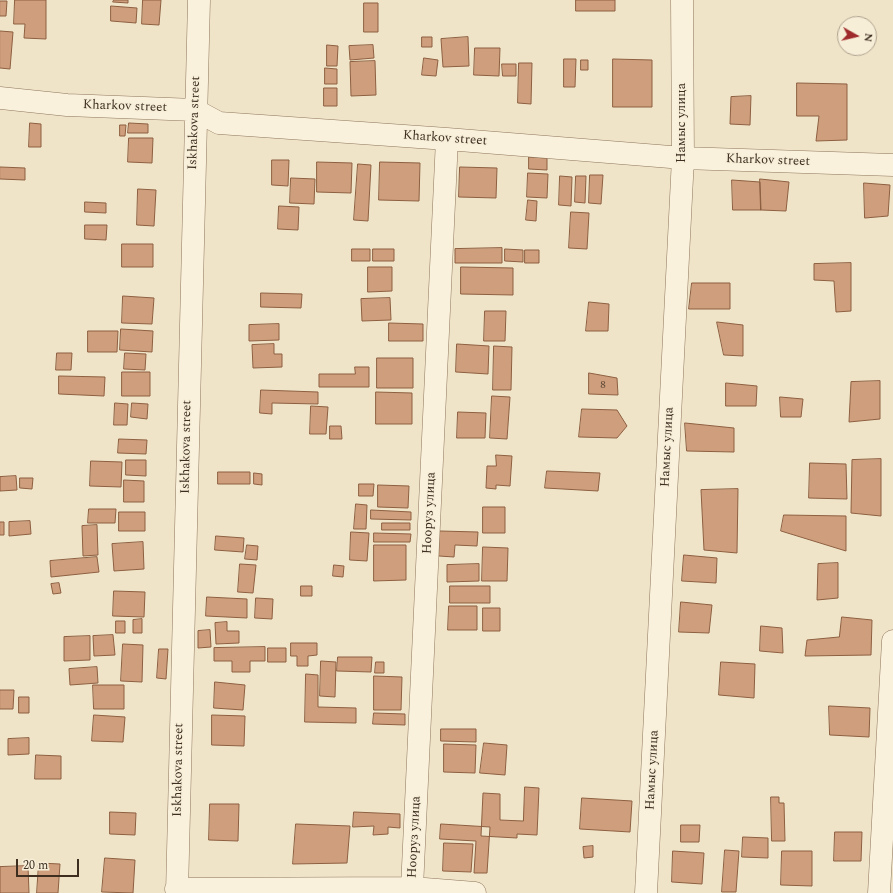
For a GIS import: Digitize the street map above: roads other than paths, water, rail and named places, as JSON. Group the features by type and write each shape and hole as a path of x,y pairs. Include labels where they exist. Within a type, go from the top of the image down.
{"street":[{"name":"Iskhakova street","path":"176,891 199,0"},
{"name":"Намыс улица","path":"646,893 683,158 682,0"},
{"name":"Kharkov street","path":"0,98 67,105 195,110 219,123 683,158 893,165"},
{"name":"Нооруз улица","path":"412,888 447,139"},
{"path":"879,893 893,641"},
{"path":"176,891 412,888 475,893"}]}
